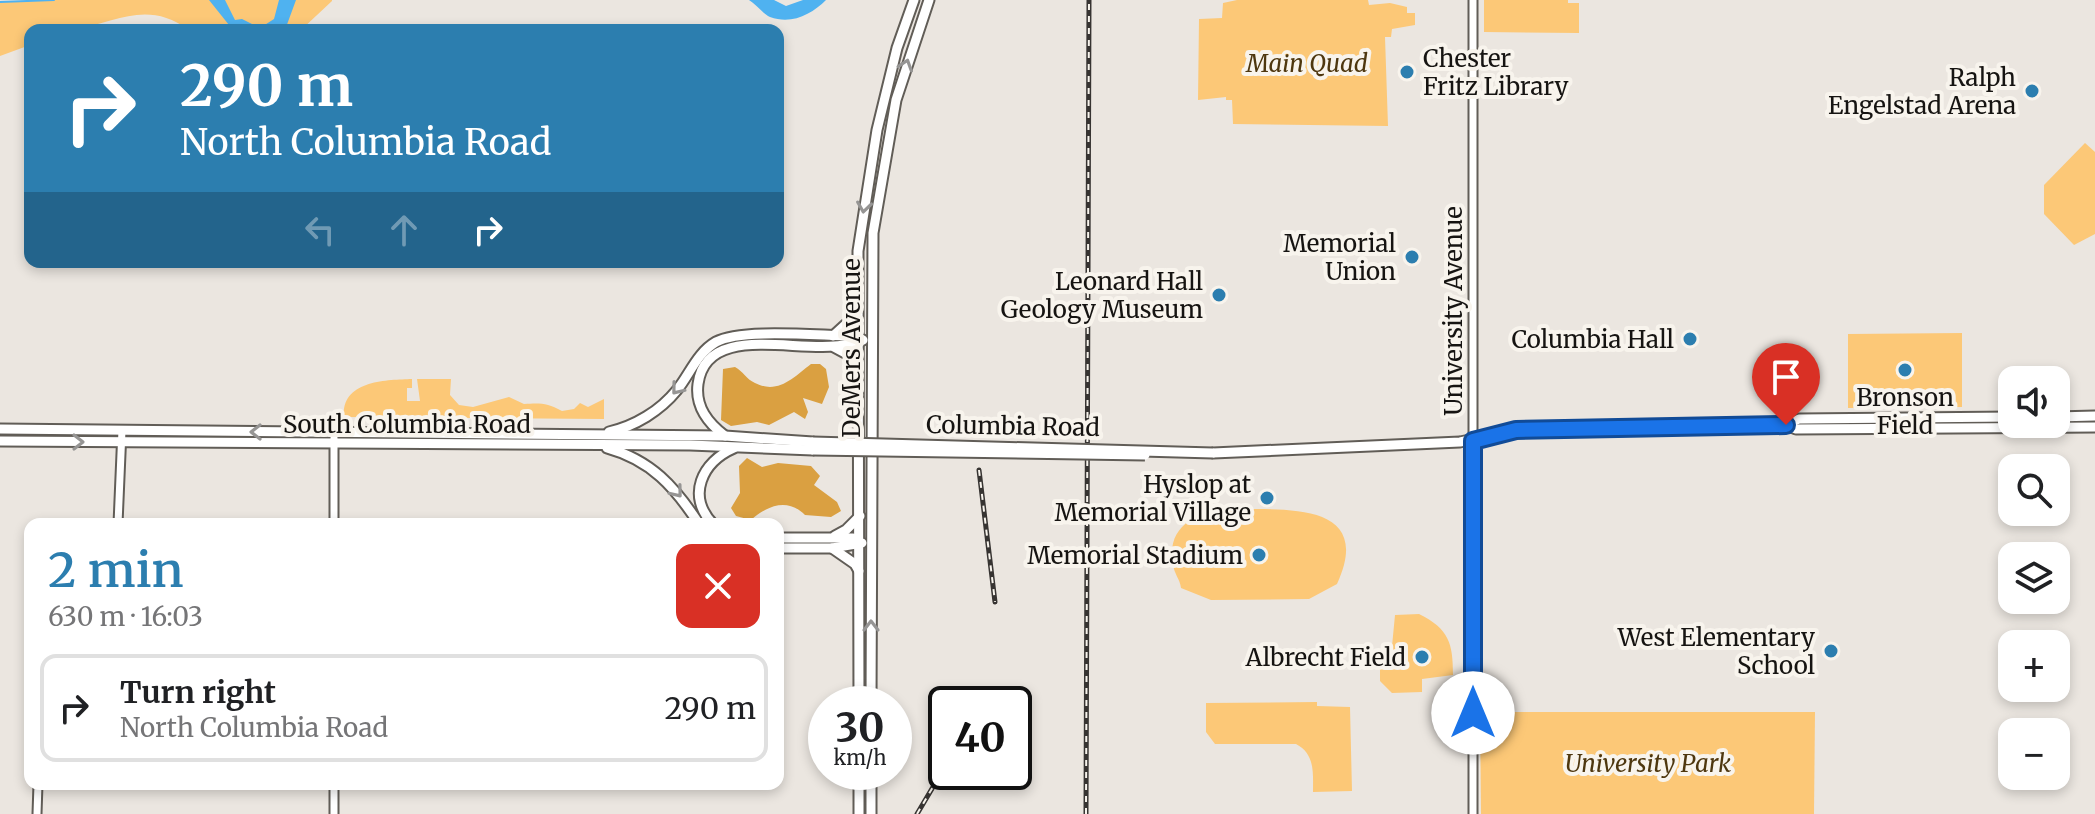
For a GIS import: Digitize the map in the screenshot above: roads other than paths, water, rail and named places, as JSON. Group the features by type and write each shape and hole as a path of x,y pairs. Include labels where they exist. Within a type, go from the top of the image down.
{"main road":[{"name":"DeMers Avenue","path":"859,686 859,571 865,543 860,516 858,251 871,161 897,48 914,0"},
{"name":"DeMers Avenue","path":"870,686 865,543 871,265 883,165 901,81 929,0"},
{"path":"833,341 858,313"},
{"path":"725,436 706,419 697,394 702,370 714,355 734,346 833,341 853,336 870,341"},
{"path":"595,434 626,427 654,411 676,392 704,352 725,339 833,341 859,372"},
{"path":"2070,417 2095,416"},
{"path":"1786,425 1799,419 1998,417"},
{"path":"1786,425 1796,429 2095,427"},
{"name":"Columbia Road","path":"813,446 1099,456 1364,448 1473,441 1516,430 1786,425"},
{"name":"South Columbia Road","path":"0,429 725,436 813,446"},
{"path":"513,445 520,439 540,433"},
{"name":"South Columbia Road","path":"0,441 813,446"},
{"path":"596,446 634,457 653,468 666,479 695,518"},
{"path":"709,518 699,502 701,479 713,460 736,447"},
{"path":"830,543 860,516"},
{"path":"784,547 853,538 865,543"},
{"path":"784,539 830,543 859,571"},
{"path":"859,790 859,814"},
{"path":"871,790 871,814"}],"street":[{"name":"University Avenue","path":"1473,0 1473,814"},
{"path":"118,518 122,430"},
{"path":"334,432 334,518"},
{"path":"37,814 38,790"},
{"path":"334,790 334,814"}],"water":[{"path":"209,0 225,0 235,20 242,19 252,24 228,24"},
{"path":"279,0 296,0 287,24 266,24 274,19"},
{"path":"749,0 774,0 786,6 803,0 826,0 808,14 786,20 770,17"}],"waterway":[{"path":"0,2 54,0"}],"railway":[{"path":"1086,814 1089,0"},
{"path":"979,470 995,602"},
{"path":"917,814 931,790"}],"place":[{"name":"Chester Fritz Library","path":"1407,72"},
{"name":"Ralph Engelstad Arena","path":"2032,91"},
{"name":"Memorial Union","path":"1412,257"},
{"name":"Leonard Hall Geology Museum","path":"1219,295"},
{"name":"Columbia Hall","path":"1690,339"},
{"name":"Bronson Field","path":"1905,370"},
{"name":"Hyslop at Memorial Village","path":"1267,498"},
{"name":"Memorial Stadium","path":"1259,555"},
{"name":"West Elementary School","path":"1831,651"},
{"name":"Albrecht Field","path":"1422,657"}],"park label":[{"name":"Main Quad","path":"1307,63"},
{"name":"University Park","path":"1648,763"}]}
